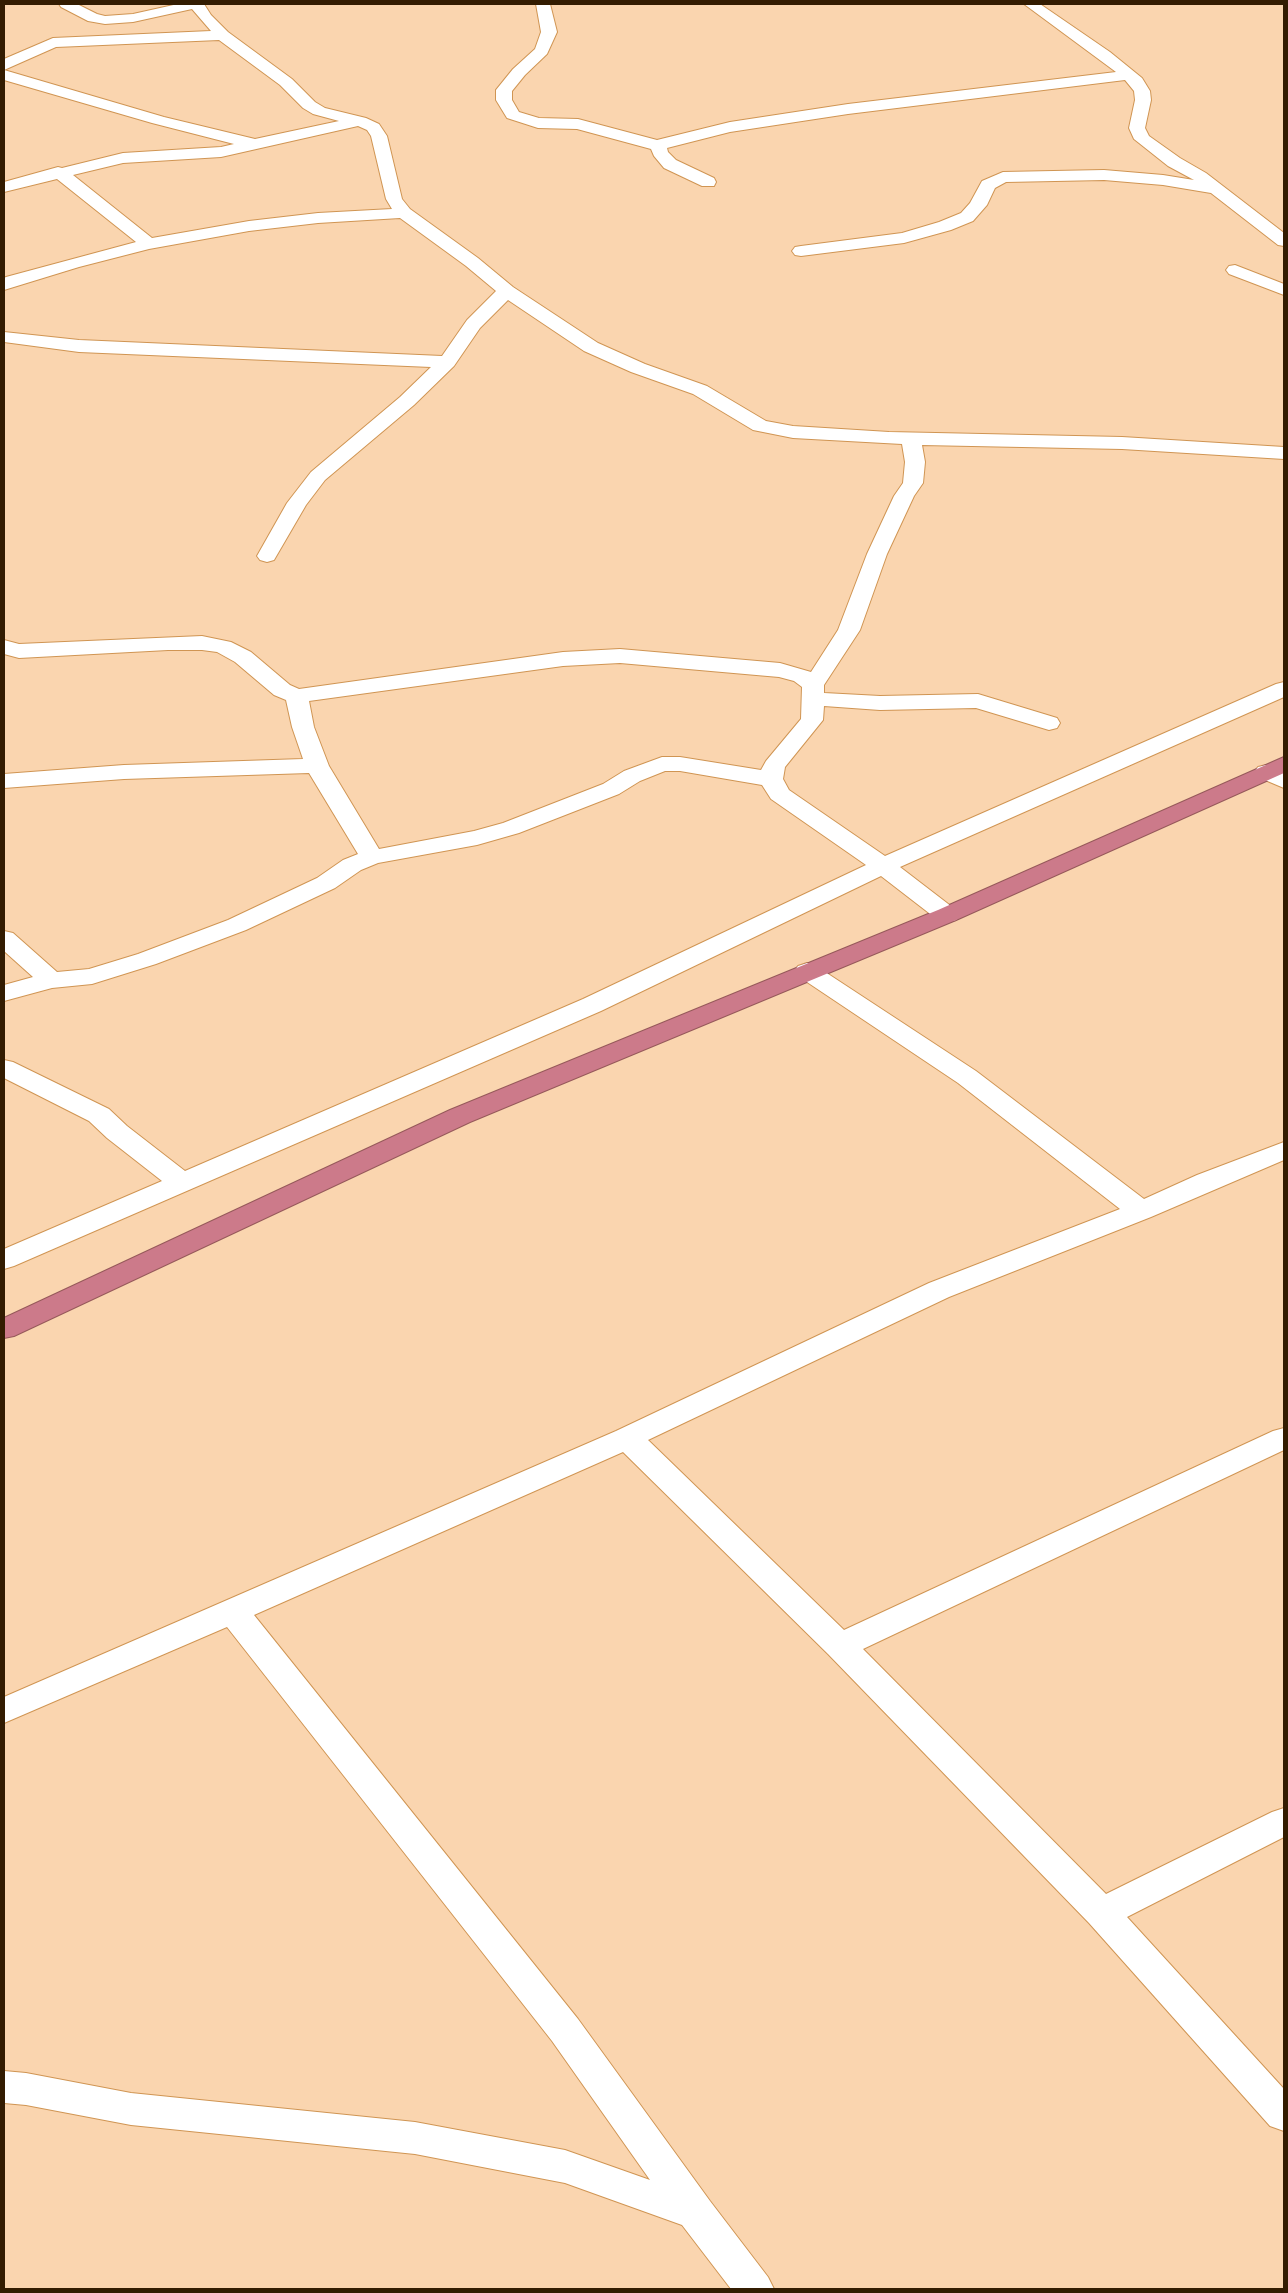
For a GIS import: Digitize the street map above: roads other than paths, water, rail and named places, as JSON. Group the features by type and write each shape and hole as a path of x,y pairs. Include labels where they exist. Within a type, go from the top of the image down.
{"highway":[{"path":"4,1329 460,1116 807,971 947,915 1278,773"}],"street":[{"path":"66,4 93,18 104,20 160,13 197,4 206,18 223,36 286,82 309,105 319,111 360,121 373,127 379,136 390,186 404,213 472,262 507,291 570,334 602,353 700,390 765,428 794,432 910,438 1122,443 1284,453"},
{"path":"543,4 549,32 542,51 519,72 504,90 504,100 513,115 538,123 578,124 659,146 666,142 730,127 848,109 1058,82 1130,75"},
{"path":"1031,4 1136,80 1142,91 1143,100 1137,128 1142,139 1174,162 1200,176 1284,241"},
{"path":"4,64 53,43 223,36"},
{"path":"4,75 158,120 256,145"},
{"path":"4,187 58,172 144,155 205,154 256,145 360,121"},
{"path":"659,146 660,153 670,164 708,182"},
{"path":"58,172 149,244"},
{"path":"801,251 904,238 945,226 967,217 978,205 988,185 1003,177 1104,175 1162,180 1215,189"},
{"path":"4,285 73,263 149,244 248,226 318,218 404,213"},
{"path":"1235,270 1284,290"},
{"path":"267,556 297,503 318,476 407,401 447,362 472,324 507,291"},
{"path":"4,337 79,346 447,362"},
{"path":"910,438 915,462 913,483 904,496 878,554 848,630 814,692 812,720 774,766 771,779 779,794 883,866 947,915"},
{"path":"4,647 19,651 202,643 223,647 242,658 282,690 297,696 563,659 620,656 780,670 802,676 814,692 880,703 978,701 1049,722"},
{"path":"4,1260 592,1005 883,866 1284,689"},
{"path":"297,696 306,734 317,766 346,817 372,857"},
{"path":"4,993 51,980 92,976 113,970 228,928 294,899 326,883 352,865 372,857 477,838 511,828 611,789 641,772 662,764 680,764 771,779"},
{"path":"4,781 124,772 317,766"},
{"path":"4,938 51,980"},
{"path":"807,971 967,1077 1141,1211"},
{"path":"4,1068 99,1115 117,1132 182,1183"},
{"path":"4,1711 626,1438 939,1290 1141,1211 1207,1181 1284,1150"},
{"path":"626,1438 840,1646 1102,1913 1284,2115"},
{"path":"840,1646 1284,1438"},
{"path":"233,1611 564,2030 696,2214 754,2289"},
{"path":"1102,1913 1284,1822"},
{"path":"4,2087 26,2089 131,2108 415,2138 565,2167 696,2214"}]}
